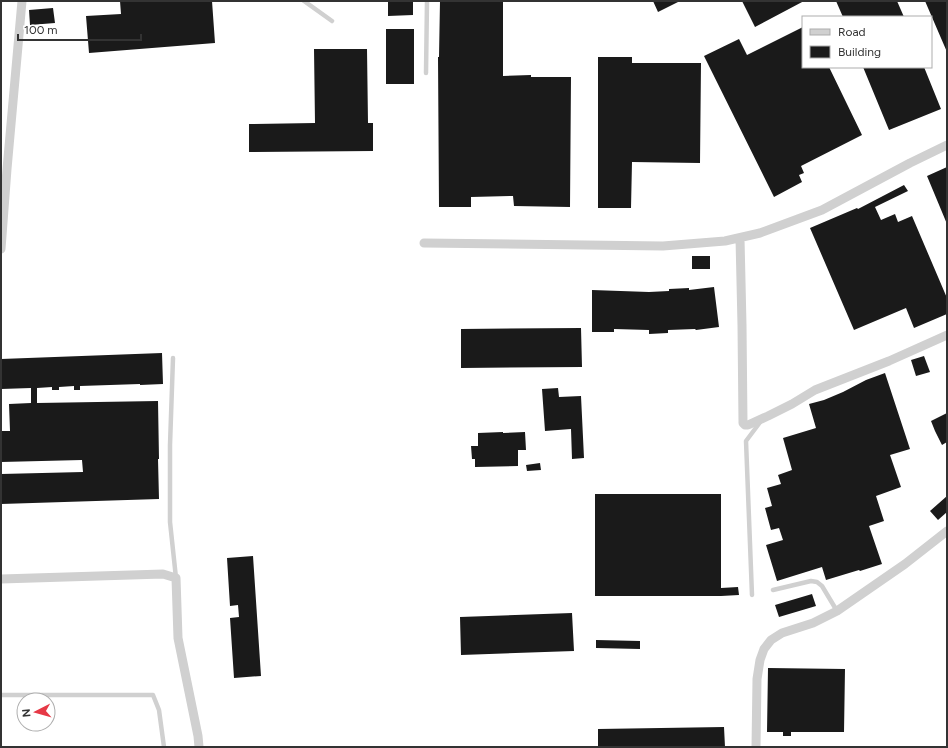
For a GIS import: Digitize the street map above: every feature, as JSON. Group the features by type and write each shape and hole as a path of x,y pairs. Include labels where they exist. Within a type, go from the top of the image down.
{"street":[{"path":"1,249 7,161 22,1"},
{"path":"424,243 663,246 725,241 760,234 822,210 947,145"},
{"path":"740,238 743,423 745,425 764,418 792,404 815,390 882,364 947,335"},
{"path":"756,747 757,679 760,660 764,649 771,640 782,633 812,623 837,611 905,564 947,531"},
{"path":"1,579 163,574 176,578 178,638 199,747"}],"lane":[{"path":"304,1 332,21"},
{"path":"426,73 427,1"},
{"path":"173,358 170,445 170,522 176,578"},
{"path":"752,595 746,441 764,418"},
{"path":"773,590 811,581 817,582 822,586 837,611"},
{"path":"1,694 153,695 159,710 164,747"}],"building":[{"path":"120,1 212,1 215,43 89,53 86,16 121,14"},
{"path":"388,1 413,1 413,15 388,16"},
{"path":"440,1 503,1 503,76 531,75 531,77 571,77 570,207 514,206 513,196 471,197 471,207 439,207 438,57"},
{"path":"653,1 680,1 658,12"},
{"path":"742,1 804,1 755,27"},
{"path":"836,1 897,1 904,16 843,16"},
{"path":"925,1 947,1 947,52 932,16"},
{"path":"53,8 55,23 30,25 29,10"},
{"path":"802,28 802,68 829,68 862,135 801,166 804,173 799,175 802,182 774,197 704,56 739,39 747,55"},
{"path":"386,29 414,29 414,84 386,84"},
{"path":"314,49 367,49 368,123 373,123 373,151 249,152 249,124 315,123"},
{"path":"598,57 632,57 632,63 701,63 700,163 632,162 631,208 598,208"},
{"path":"863,68 924,68 941,109 889,130"},
{"path":"947,167 947,224 927,176"},
{"path":"904,185 908,191 875,207 881,220 895,214 898,222 912,216 947,298 947,314 914,328 906,308 854,330 810,228 857,208 858,209"},
{"path":"692,256 710,256 710,269 692,269"},
{"path":"714,287 719,327 696,330 668,330 668,333 649,334 649,330 614,329 614,332 592,332 592,290 649,292 669,291 669,289 689,288 689,290"},
{"path":"581,328 582,367 461,368 461,329"},
{"path":"162,353 163,384 80,386 80,390 74,390 74,386 59,387 59,390 52,390 52,387 37,388 37,403 158,401 159,499 1,504 1,474 83,472 82,460 1,462 1,431 10,431 9,404 31,403 31,388 1,389 1,359"},
{"path":"924,356 930,372 916,376 911,360"},
{"path":"885,373 910,449 890,455 901,487 876,496 884,521 869,526 882,564 826,580 822,567 777,581 766,545 783,540 779,528 771,530 765,508 772,506 767,488 781,484 778,475 792,470 783,438 816,428 809,404 824,400 866,380"},
{"path":"558,388 559,397 581,396 584,458 572,459 571,429 545,431 542,389"},
{"path":"947,413 947,442 942,445 931,421"},
{"path":"525,432 526,450 518,450 518,466 475,467 475,459 472,459 471,446 478,446 478,433"},
{"path":"540,463 541,470 527,471 526,465"},
{"path":"595,494 721,494 721,588 738,587 739,595 595,596"},
{"path":"947,496 947,512 938,520 930,511"},
{"path":"253,556 261,676 234,678 230,618 239,617 238,605 230,606 227,558"},
{"path":"812,594 816,606 779,617 775,605"},
{"path":"572,613 574,651 461,655 460,617"},
{"path":"596,640 640,641 640,649 596,648"},
{"path":"768,668 845,669 844,732 791,732 791,736 783,736 783,732 767,732"},
{"path":"724,727 725,747 598,747 598,729"}]}
